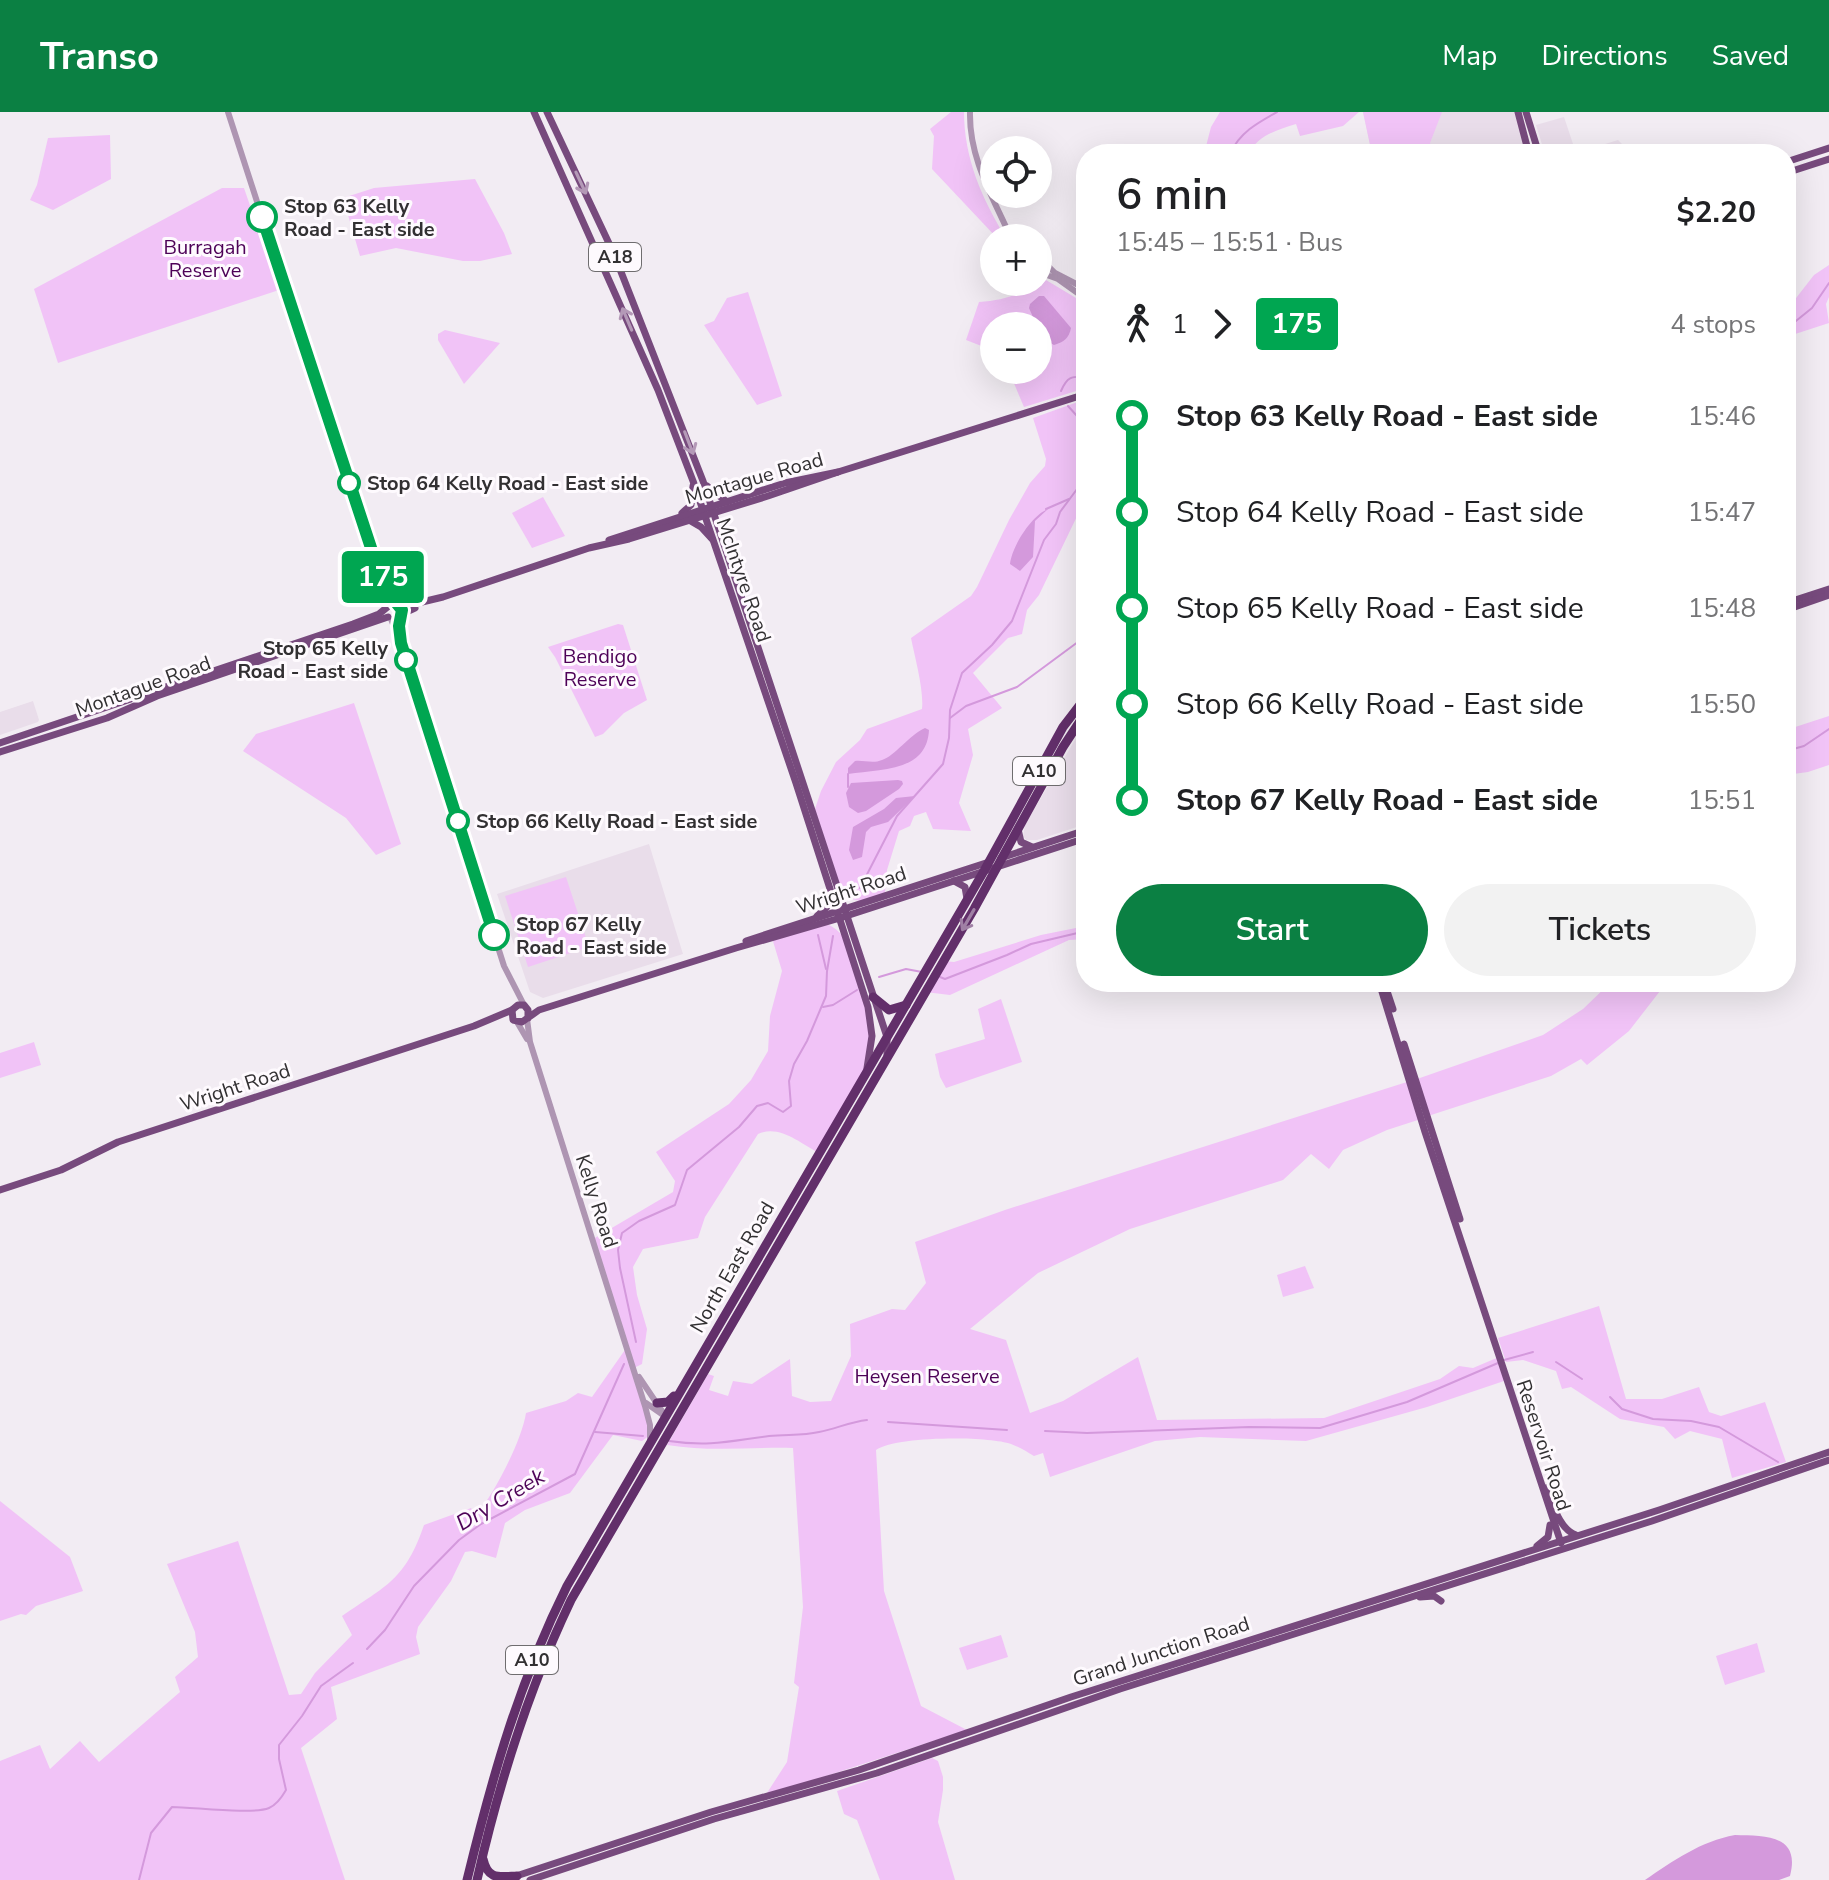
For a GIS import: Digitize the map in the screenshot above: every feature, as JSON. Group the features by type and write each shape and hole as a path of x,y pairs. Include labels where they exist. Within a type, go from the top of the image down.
{"highway":[{"name":"North East Road","path":"464,1880 501,1749 530,1664 573,1576 865,1074 906,1005 930,974 993,864 1063,727 1076,716"},
{"name":"North East Road","path":"477,1880 508,1761 530,1695 577,1590 887,1056 967,899 1018,829 1076,724"},
{"path":"873,997 889,1010 906,1005"},
{"path":"776,1226 792,1219 788,1206"},
{"path":"737,1314 733,1301 746,1297"},
{"path":"657,1403 668,1402 684,1389"},
{"path":"668,1434 667,1417 683,1408"},
{"path":"577,1590 573,1576 587,1571"},
{"path":"508,1761 501,1749 515,1740"},
{"path":"482,1856 489,1874 495,1877 517,1876"}],"main road":[{"name":"McIntyre Road","path":"534,112 658,390 693,479 887,1037 887,1056"},
{"name":"McIntyre Road","path":"547,112 614,254 703,481 835,890"},
{"path":"1518,112 1526,144"},
{"path":"1526,112 1536,144"},
{"path":"1796,159 1829,148"},
{"path":"1796,170 1829,159"},
{"name":"Montague Road","path":"400,610 677,517 704,512 790,482 838,472 1076,397"},
{"name":"Montague Road","path":"713,509 737,506 838,472"},
{"path":"677,517 691,505 693,479"},
{"path":"703,481 727,502"},
{"path":"719,527 723,518 737,506"},
{"name":"Montague Road","path":"589,548 629,539 689,520 704,512"},
{"path":"689,520 701,527 715,544"},
{"path":"1796,600 1829,589"},
{"path":"1796,607 1829,595"},
{"path":"388,613 400,610"},
{"path":"388,613 400,610"},
{"name":"Montague Road","path":"0,743 195,681 388,613"},
{"name":"Montague Road","path":"0,752 107,718 195,681"},
{"path":"1018,829 1021,842 1032,847"},
{"path":"993,864 1076,833"},
{"path":"993,864 1076,841"},
{"name":"Wright Road","path":"525,1006 562,1000 811,920 843,914 954,881 993,864"},
{"name":"Wright Road","path":"527,1019 539,1010 822,924 872,900 993,864"},
{"path":"954,881 965,887 967,899"},
{"path":"811,920 826,909 835,890 852,900 872,900"},
{"name":"McIntyre Road","path":"843,914 847,940 870,1016 871,1045 865,1074"},
{"path":"822,924 836,928 847,940"},
{"name":"Reservoir Road","path":"1385,992 1549,1513 1562,1545"},
{"path":"518,1005 525,1006 529,1012 527,1019 515,1021 512,1009 518,1005"},
{"name":"Wright Road","path":"0,1190 61,1170 118,1142 483,1023 512,1009"},
{"name":"Wright Road","path":"483,1023 515,1021"},
{"name":"Grand Junction Road","path":"1172,1668 1255,1638 1404,1598 1524,1553 1562,1545 1578,1536 1829,1452"},
{"name":"Grand Junction Road","path":"741,1808 823,1789 1119,1685 1285,1636 1320,1621 1562,1545 1680,1511 1829,1460"},
{"name":"Reservoir Road","path":"1539,1474 1562,1545"},
{"path":"1546,1488 1562,1523 1569,1533 1578,1536"},
{"path":"1659,1510 1680,1511 1688,1500"},
{"path":"1524,1553 1548,1537 1549,1513"},
{"path":"1404,1598 1431,1596 1441,1601"},
{"path":"1255,1638 1285,1636"},
{"name":"Grand Junction Road","path":"530,1880 624,1844 808,1785 861,1774"},
{"path":"808,1785 823,1789"},
{"name":"Grand Junction Road","path":"504,1880 564,1865"}],"street":[{"path":"228,112 376,563 388,613 401,643 510,979 525,1006"},
{"path":"970,112 972,141 979,168 1003,224"},
{"path":"1052,270 1076,284"},
{"path":"1052,277 1076,292"},
{"path":"376,563 400,610 401,643"},
{"path":"510,979 512,1009"},
{"name":"Kelly Road","path":"527,1019 530,1042 642,1396 650,1425 649,1448"},
{"name":"Kelly Road","path":"515,1021 530,1042"},
{"name":"Kelly Road","path":"634,1370 667,1417"},
{"path":"642,1396 653,1410 667,1417"}],"shaded area":[{"path":"1363,112 1518,112 1526,144 1370,144"},
{"path":"1564,117 1573,144 1542,144 1536,125"},
{"path":"1039,296 1044,296 1071,328 1063,341 1052,344 1052,312 1031,312 1030,304"},
{"path":"1048,509 1035,521 1033,557 1020,571 1010,564 1015,549 1029,524"},
{"path":"33,701 38,722 0,735 0,712"},
{"path":"925,728 929,730 926,744 910,762 848,774 848,768 855,761 875,762 887,758"},
{"path":"1076,738 1076,827 1037,840 1026,840 1023,836 1025,825"},
{"path":"898,780 903,784 899,789 866,811 858,813 849,807 846,793 851,783"},
{"path":"915,796 888,822 871,827 866,832 862,857 853,860 849,850 853,827 884,809 896,798"},
{"path":"649,844 683,954 543,998 530,992 497,894"},
{"path":"1735,1835 1768,1837 1785,1845 1792,1862 1790,1876 1779,1880 1645,1880 1699,1847"}],"green space":[{"path":"951,112 964,112 967,146 980,187 980,208 989,208 998,224 984,224 932,169 934,136 930,129"},
{"path":"1220,112 1359,112 1343,126 1300,136 1296,124 1275,131 1256,144 1207,144 1211,127"},
{"path":"1363,112 1442,112 1430,144 1370,144"},
{"path":"110,135 111,179 53,210 30,200 37,185 48,138"},
{"path":"475,179 512,254 480,261 463,261 396,248 360,256 343,198 374,188"},
{"name":"Burragah Reserve","path":"222,188 244,188 279,290 58,363 34,289"},
{"path":"1829,265 1829,297 1826,304 1829,323 1796,334 1796,298 1814,275"},
{"path":"1052,284 1076,298 1076,391 1024,407 1014,384 1052,384 1052,312 980,312 980,345 966,340 979,302 1012,296 1052,296"},
{"path":"748,292 782,396 757,405 704,325 714,321 727,298"},
{"path":"445,330 500,343 464,384 438,340 438,334"},
{"path":"1076,403 1076,518 1039,595 1027,610 1022,634 1008,638 973,673 1002,708 968,729 973,755 959,803 971,831 933,829 926,812 914,816 910,826 899,831 887,870 885,893 860,901 848,898 838,888 814,812 821,791 836,762 860,740 867,729 922,709 911,638 971,596 1030,483 1045,466 1046,459 1033,418"},
{"path":"543,497 565,536 532,548 512,513"},
{"name":"Bendigo Reserve","path":"623,625 647,700 624,713 603,734 595,737 548,647"},
{"path":"354,703 401,844 376,855 346,818 243,751 256,734"},
{"path":"1829,716 1829,765 1796,774 1796,727"},
{"path":"566,877 589,947 528,967 505,896"},
{"path":"827,924 839,932 846,942 866,1006 870,1046 862,1081 819,1153 782,1133 758,1134 705,1217 698,1238 643,1249 633,1267 647,1329 642,1364 634,1368 650,1435 642,1441 613,1435 570,1493 525,1510 505,1523 496,1558 465,1552 451,1581 418,1627 416,1637 420,1654 331,1687 337,1719 301,1748 345,1880 0,1880 0,1761 40,1745 50,1769 80,1741 99,1762 180,1692 175,1677 198,1657 195,1632 167,1564 238,1541 289,1695 301,1694 315,1673 352,1635 342,1616 393,1580 410,1558 424,1525 471,1508 476,1515 506,1467 526,1413 566,1401 578,1393 592,1397 627,1347 593,1239 673,1192 675,1181 656,1152 729,1104 751,1080 768,1051 770,1016 782,971 772,938"},
{"path":"1076,928 1076,940 1069,940 950,995 925,992 943,961 954,962 1041,935"},
{"path":"1601,992 1659,992 1629,1031 1587,1065 1581,1059 1551,1076 1428,1116 1417,1079 1543,1035 1583,1009"},
{"path":"1001,999 1022,1062 946,1088 935,1054 985,1039 978,1009"},
{"path":"34,1042 41,1065 0,1078 0,1053"},
{"name":"Heysen Reserve","path":"1410,1081 1421,1119 1343,1150 1329,1169 1311,1154 1283,1180 1130,1229 1038,1273 970,1329 1006,1340 1030,1413 1063,1401 1138,1357 1157,1420 1324,1418 1440,1379 1459,1366 1473,1368 1499,1357 1507,1380 1427,1407 1306,1441 1200,1437 1155,1441 1050,1477 1043,1453 1034,1456 999,1441 921,1440 887,1445 876,1450 884,1591 921,1706 967,1730 765,1796 787,1762 799,1687 794,1683 803,1607 793,1448 714,1449 667,1445 708,1374 714,1376 709,1390 728,1396 733,1381 752,1384 790,1359 792,1396 810,1402 831,1401 851,1356 850,1324 892,1309 905,1310 926,1283 915,1242 1005,1210"},
{"path":"1305,1266 1314,1288 1283,1297 1277,1275"},
{"path":"1599,1306 1626,1399 1662,1399 1699,1387 1709,1412 1721,1416 1765,1402 1786,1462 1732,1478 1722,1439 1690,1431 1675,1439 1664,1427 1620,1419 1571,1387 1562,1389 1556,1371 1523,1360 1506,1362 1498,1338"},
{"path":"0,1501 70,1557 83,1591 36,1606 26,1615 0,1621"},
{"path":"1001,1635 1008,1657 967,1670 959,1648"},
{"path":"1757,1643 1765,1672 1725,1685 1716,1656"},
{"path":"932,1758 938,1761 943,1777 938,1822 955,1880 880,1880 857,1820 844,1814 837,1791"}],"waterway":[{"name":"Dry Creek","path":"1236,144 1244,134 1277,112"},
{"path":"1796,321 1812,308 1829,283"},
{"name":"Dry Creek","path":"1061,391 1070,378 1076,377"},
{"name":"Dry Creek","path":"1068,406 1076,415"},
{"name":"Dry Creek","path":"860,888 897,816 943,764 949,738 950,710 962,673 1012,621 1044,540 1076,490"},
{"path":"1046,509 1069,499"},
{"path":"950,718 966,706 1017,687 1076,643"},
{"path":"1796,748 1829,729"},
{"path":"848,774 848,787"},
{"path":"940,977 945,979 1031,944 1076,933"},
{"path":"818,935 826,969"},
{"name":"Dry Creek","path":"636,1342 620,1268 618,1250 622,1233 639,1221 675,1205 687,1170 739,1127 757,1106 768,1103 783,1112 791,1106 789,1081 826,996 833,936"},
{"path":"879,977 906,969 922,972"},
{"path":"823,1007 833,1005 857,990"},
{"path":"1504,1360 1533,1352"},
{"path":"1556,1362 1582,1379"},
{"path":"1045,1431 1087,1433 1249,1427 1320,1428 1407,1402 1498,1363"},
{"name":"Dry Creek","path":"367,1649 385,1630 414,1586 459,1540 481,1524 575,1474 624,1364"},
{"path":"1610,1397 1622,1409 1653,1419 1691,1421 1719,1427 1778,1462"},
{"path":"669,1441 708,1443 806,1434 867,1420"},
{"path":"888,1422 1007,1430"},
{"path":"595,1432 643,1436"},
{"name":"Dry Creek","path":"139,1880 151,1833 172,1807 250,1811 269,1808 276,1803 286,1790 279,1745 321,1686 353,1663"}],"bus line":[{"name":"175","path":"262,217 376,563 390,595 402,610 399,626 401,643 494,935"}],"place":[{"name":"Stop 63 Kelly Road - East side","path":"262,217"},
{"name":"Stop 64 Kelly Road - East side","path":"349,483"},
{"name":"Stop 65 Kelly Road - East side","path":"406,660"},
{"name":"Stop 66 Kelly Road - East side","path":"458,821"},
{"name":"Stop 67 Kelly Road - East side","path":"494,935"}]}
